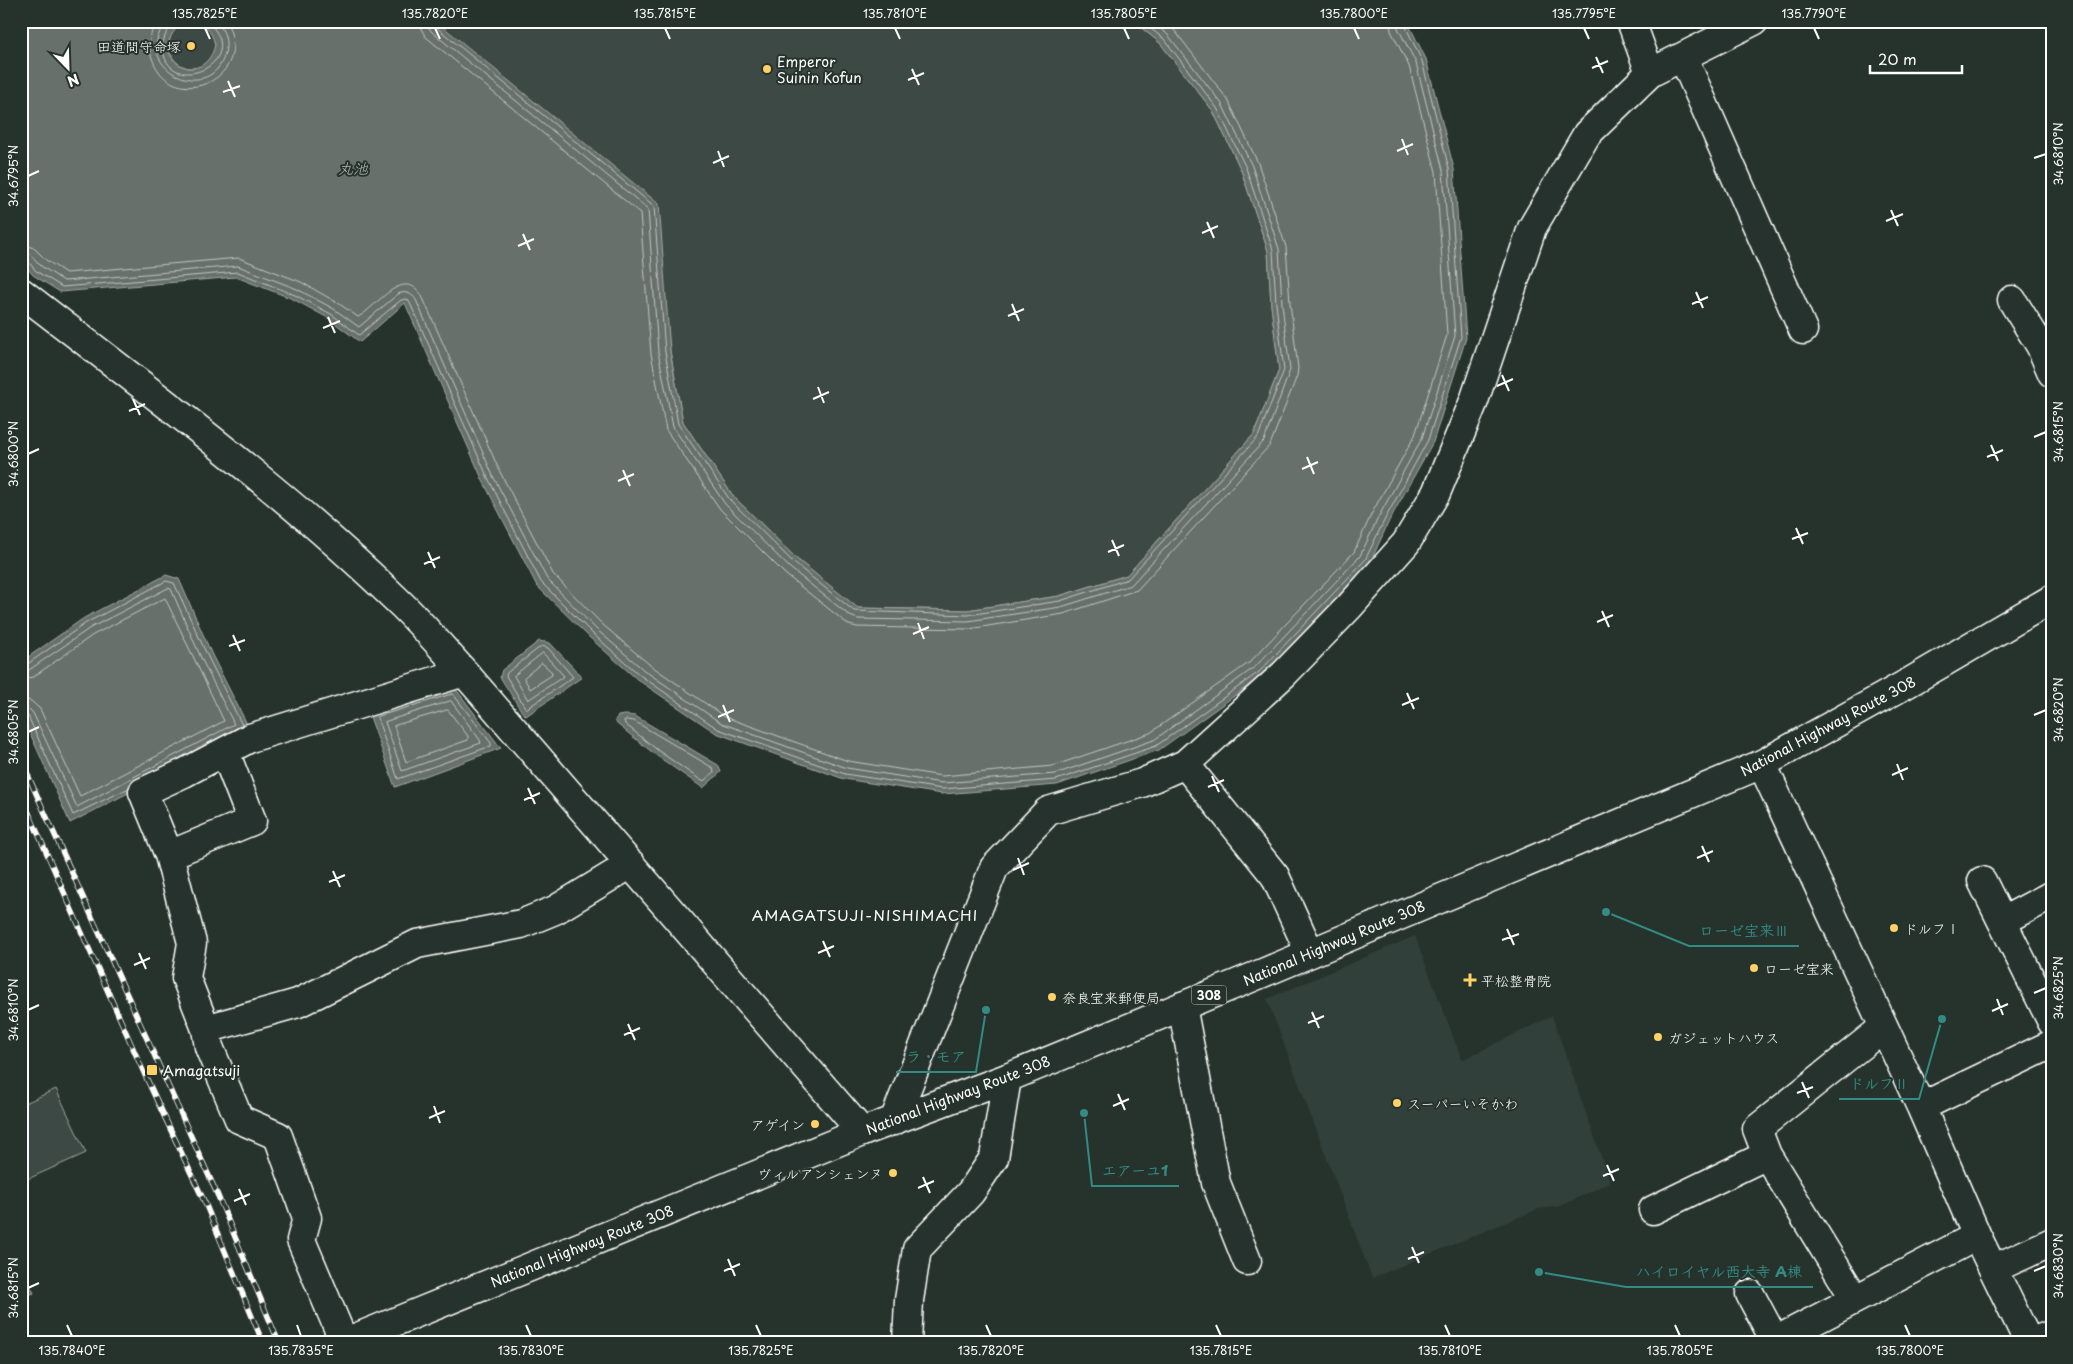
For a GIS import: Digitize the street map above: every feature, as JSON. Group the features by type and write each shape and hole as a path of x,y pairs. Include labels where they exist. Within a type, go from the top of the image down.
{"main road":[{"path":"1631,21 1650,73"},
{"path":"894,1121 994,868 1048,811 1142,783 1185,764 1284,674 1349,607 1406,543 1436,493 1474,402 1532,228 1587,134 1650,73 1754,21"},
{"path":"1683,57 1803,330"},
{"path":"21,292 179,414 316,526 401,604 464,672 862,1132"},
{"path":"2012,300 2040,344 2052,372"},
{"name":"National Highway Route 308","path":"344,1343 862,1132 1007,1078 1762,764 1908,684 2052,598"},
{"path":"344,1343 301,1240 307,1218 278,1136 238,1119 209,1047 206,1028 186,978 192,943 168,854 143,792 250,738 464,672"},
{"path":"168,854 252,821 225,752"},
{"path":"1185,764 1274,876 1310,953"},
{"path":"1762,764 1921,1107 1977,1236 2030,1343 2052,1334"},
{"path":"206,1028 298,1003 417,944 520,924 555,910 631,864"},
{"path":"1982,880 2052,1022"},
{"path":"2003,922 2052,895"},
{"path":"1182,1006 1216,1183 1247,1261"},
{"path":"1855,1299 1767,1155 1757,1129 1884,1027"},
{"path":"1921,1107 2052,1044"},
{"path":"908,1343 909,1300 918,1249 971,1192 994,1158 1007,1078"},
{"path":"1653,1210 1767,1155"},
{"path":"1750,1294 1775,1340 1977,1236"},
{"path":"1993,1269 2052,1242"}],"shaded area":[{"path":"436,21 1133,21 1160,43 1213,111 1241,170 1268,251 1271,305 1279,370 1254,434 1127,575 1059,596 967,610 857,608 798,560 733,496 683,422 670,351 663,285"},
{"path":"197,22 201,23 211,32 214,36 214,54 205,64 197,68 187,68 179,64 170,54 169,40 173,32 183,23"},
{"path":"1415,936 1462,1060 1552,1016 1610,1182 1561,1206 1538,1209 1372,1278 1267,999"},
{"path":"56,1089 86,1153 21,1182 21,1105"}],"water":[{"name":"丸池","path":"21,21 436,21 659,204 670,351 683,422 733,496 798,560 858,608 967,610 1059,596 1127,575 1254,434 1279,370 1271,305 1268,251 1241,170 1213,111 1160,43 1133,21 1407,21 1426,59 1454,169 1466,338 1433,442 1389,521 1370,563 1262,676 1159,750 1057,785 942,794 844,779 716,733 638,680 590,638 537,586 483,481 405,303 360,342 328,318 293,299 236,277 60,292 33,275 21,261","holes":["189,22 206,28 212,35 215,45 207,61 193,68 179,65 168,50 173,32"]},
{"path":"166,575 179,579 212,655 250,730 70,823 21,713 21,662 84,618"},
{"path":"539,641 550,643 582,677 526,716 500,677 502,670"},
{"path":"455,688 501,748 395,787 369,714"},
{"path":"618,716 635,716 718,765 721,772 703,788 657,756 617,724 615,720"},
{"path":"21,1268 34,1293 21,1298"}],"railway":[{"path":"21,760 218,1196 279,1343"},
{"path":"21,795 144,1073 205,1203 263,1343"}],"place":[{"name":"田道間守命塚","path":"191,46"},
{"name":"Emperor Suinin Kofun","path":"767,69"},
{"name":"ローゼ宝来Ⅲ","path":"1606,912"},
{"name":"ドルフⅠ","path":"1894,928"},
{"name":"ローゼ宝来","path":"1754,968"},
{"name":"平松整骨院","path":"1470,980"},
{"name":"奈良宝来郵便局","path":"1052,997"},
{"name":"ラ・モア","path":"986,1010"},
{"name":"ドルフⅡ","path":"1942,1019"},
{"name":"ガジェットハウス","path":"1658,1037"},
{"name":"Amagatsuji","path":"152,1070"},
{"name":"スーパーいそかわ","path":"1397,1103"},
{"name":"エアーユ1","path":"1084,1113"},
{"name":"アゲイン","path":"815,1124"},
{"name":"ヴィルアンシェンヌ","path":"893,1173"},
{"name":"ハイロイヤル西大寺 A棟","path":"1539,1272"}],"district":[{"name":"AMAGATSUJI-NISHIMACHI","path":"865,914"}]}
